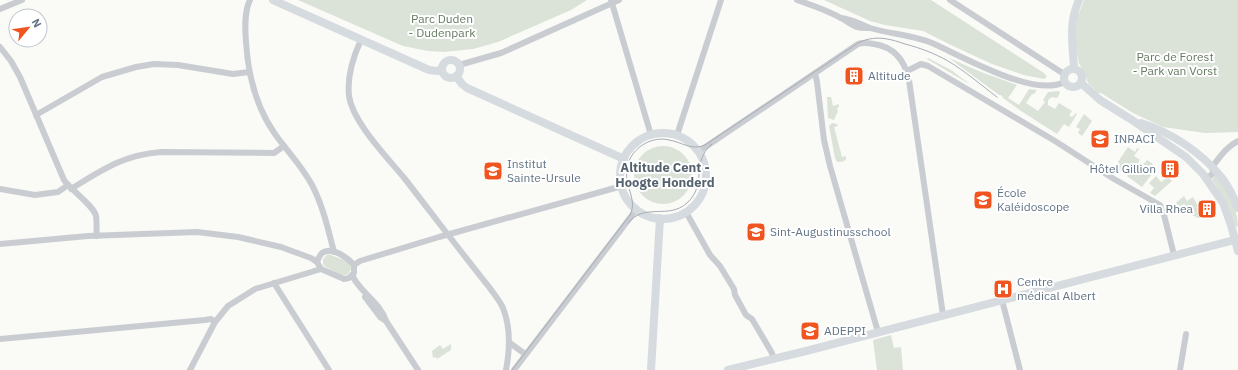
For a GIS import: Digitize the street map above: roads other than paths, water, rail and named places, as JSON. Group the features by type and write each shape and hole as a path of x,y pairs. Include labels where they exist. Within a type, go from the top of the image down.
{"main road":[{"path":"273,0 428,70 441,70"},
{"path":"1074,69 1071,40 1072,24 1079,0"},
{"path":"448,60 452,60 459,65 460,70 456,76 451,78 446,77 441,70 444,63 448,60"},
{"path":"1074,69 1080,71 1082,77 1081,83 1074,87 1068,86 1064,78 1068,70 1074,69"},
{"path":"456,76 467,88 624,159"},
{"path":"1081,83 1100,100 1186,157 1206,177 1228,215 1237,240 1238,251"},
{"path":"1132,120 1164,132 1197,153 1224,181 1238,208"},
{"path":"651,135 676,135 690,143 698,152 705,168 705,184 701,196 686,212 674,217 660,218 645,215 636,210 628,201 622,186 621,170 624,159 635,144 651,135"},
{"path":"651,370 660,218"},
{"path":"728,370 758,366 773,358 806,351 1237,240"}],"street":[{"path":"0,9 22,0"},
{"path":"250,0 246,20 246,50 249,72 258,102 267,121 313,186 323,209 334,252"},
{"path":"459,65 501,53 611,1 619,0"},
{"path":"676,135 721,0"},
{"path":"797,0 841,18 850,19 870,28 932,43 962,58 1016,80 1042,86 1056,85 1064,78 950,0"},
{"path":"611,1 651,135"},
{"path":"361,40 350,74 349,97 357,116 380,148 489,287 503,308 508,326 510,343 506,370"},
{"path":"698,152 858,44 862,43 885,46 894,52 907,71 943,315"},
{"path":"0,47 12,61 17,70 64,180 93,210 96,216 97,236"},
{"path":"36,114 102,77 136,66 154,64 178,65 233,74 249,72"},
{"path":"907,71 921,64 928,66 1049,137 1114,179 1160,205 1174,255"},
{"path":"815,74 824,140 830,166 878,332"},
{"path":"1206,177 1213,173 1212,167 1222,154 1231,145 1238,141"},
{"path":"0,189 35,195 58,192 110,165 127,158 146,153 274,153 284,146"},
{"path":"354,265 360,261 448,235 622,186"},
{"path":"514,370 636,210"},
{"path":"686,212 710,255 720,266 734,289 735,295 746,315 752,319 772,353 773,358"},
{"path":"0,244 97,236 197,232 223,234 281,247 317,262 321,269 344,279 354,286 370,303 380,317 386,321"},
{"path":"317,262 321,254 328,251 334,252 350,260 354,265 354,272 349,278 344,279"},
{"path":"190,370 215,322 228,306 243,295 255,289 321,269"},
{"path":"352,275 357,283 374,300 418,370"},
{"path":"274,283 330,370"},
{"path":"1002,300 1020,370"},
{"path":"0,339 205,320 215,322"},
{"path":"1180,370 1186,334"},
{"path":"510,343 526,354"}],"tram line":[{"path":"512,370 630,215 632,202 627,169 632,156 645,143 657,139 663,139 691,147 700,147 705,145 858,43 875,38 893,40 922,49 948,61 961,69 997,97"},
{"path":"628,223 642,213 672,210 680,208 687,203 697,188 702,158 705,151 712,144"}],"place":[{"name":"Altitude","path":"854,76"},
{"name":"INRACI","path":"1100,139"},
{"name":"Hôtel Gillion","path":"1170,169"},
{"name":"Institut Sainte-Ursule","path":"493,171"},
{"name":"École Kaléidoscope","path":"983,200"},
{"name":"Villa Rhea","path":"1207,209"},
{"name":"Sint-Augustinusschool","path":"756,232"},
{"name":"Centre médical Albert","path":"1003,289"},
{"name":"ADEPPI","path":"810,331"}],"district":[{"name":"Altitude Cent - Hoogte Honderd","path":"665,174"}],"park label":[{"name":"Parc Duden - Dudenpark","path":"442,26"},
{"name":"Parc de Forest - Park van Vorst","path":"1175,64"}]}
